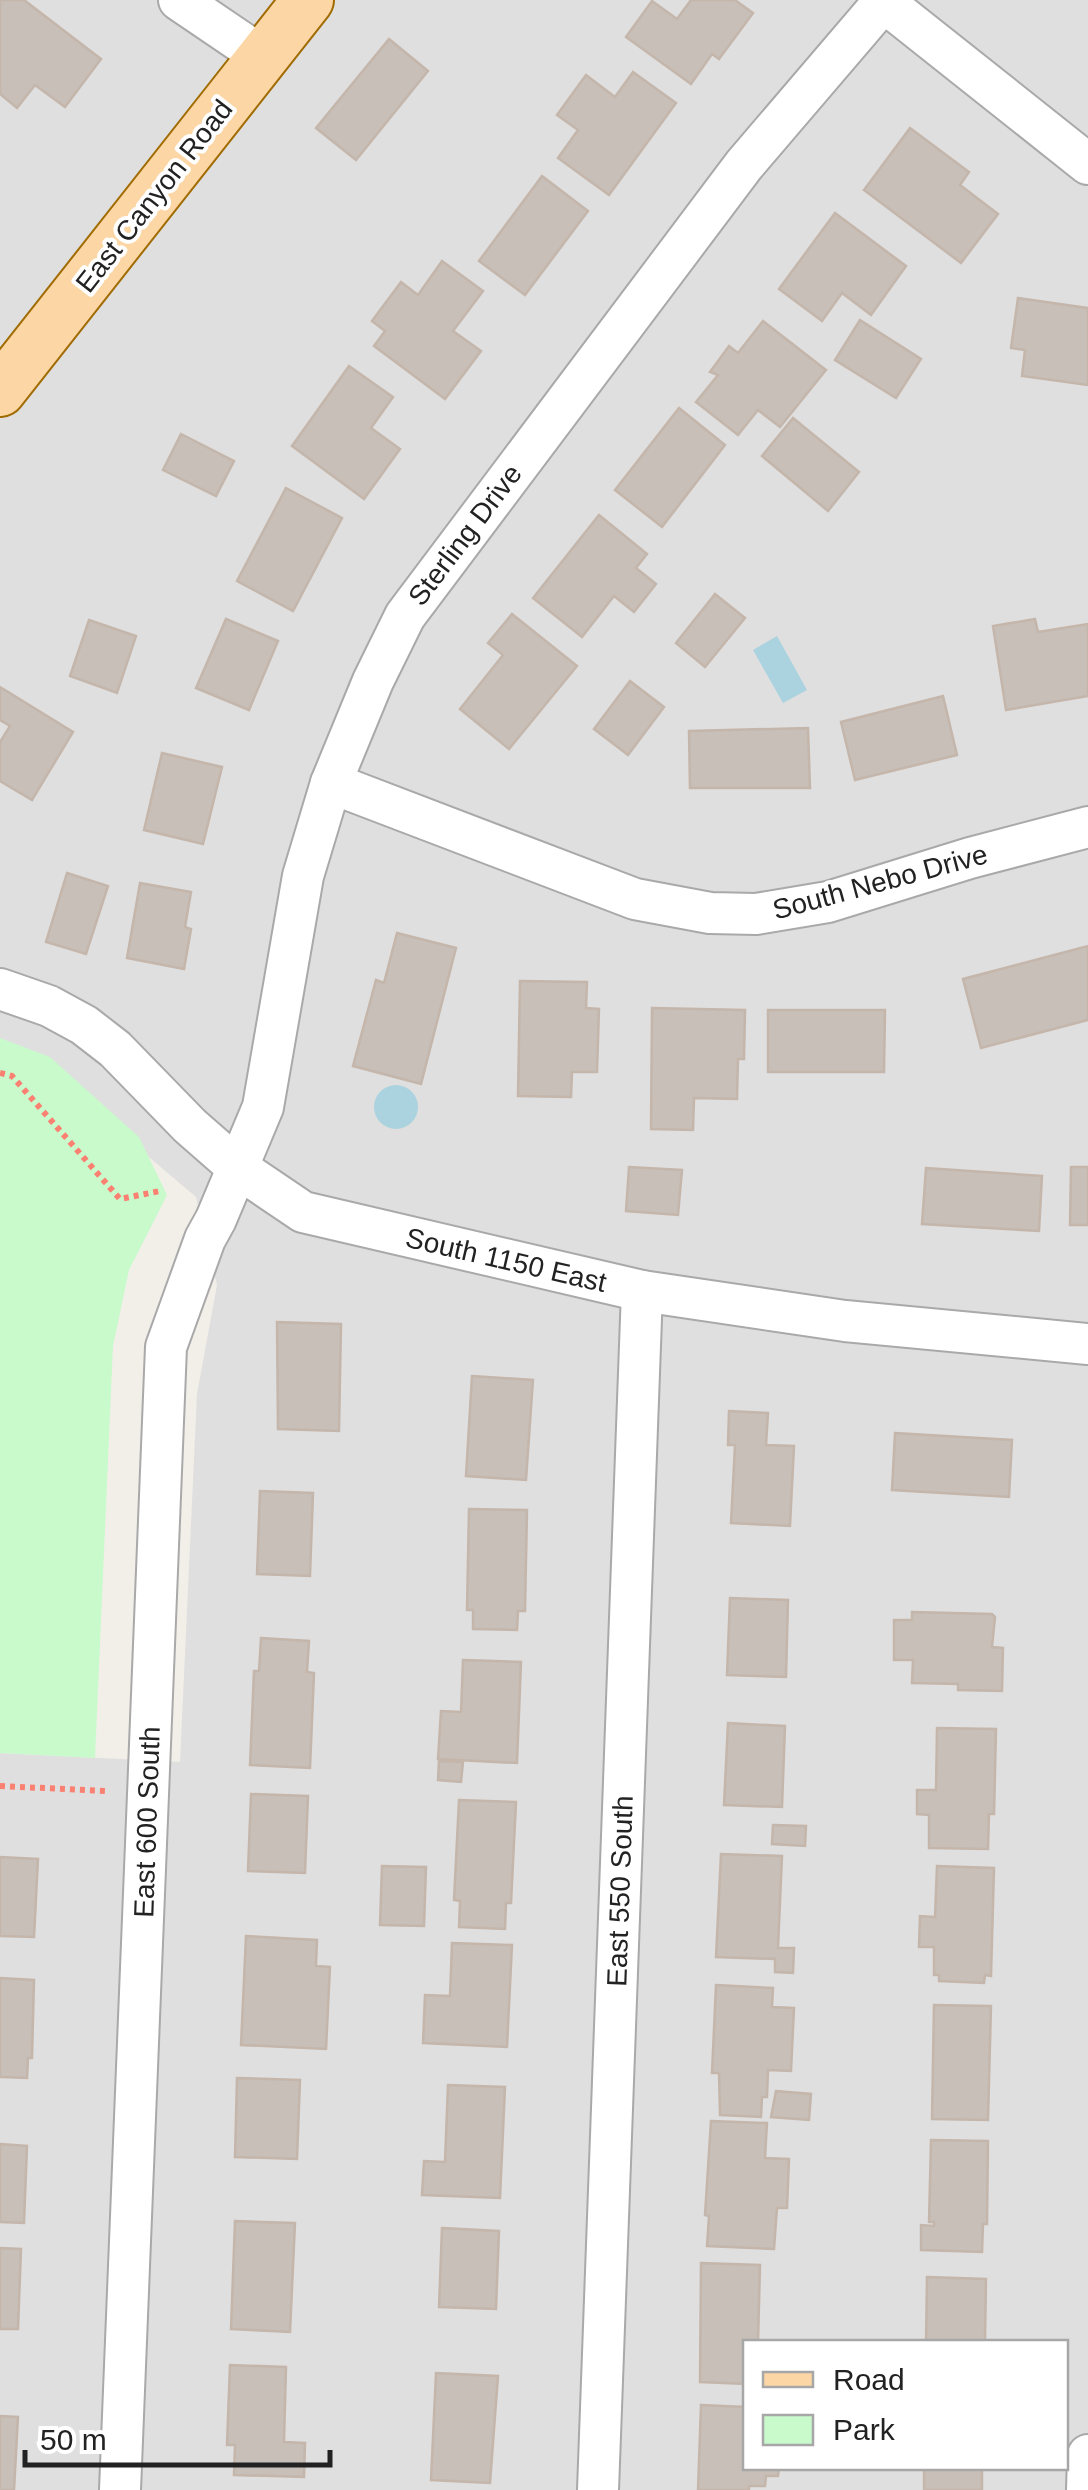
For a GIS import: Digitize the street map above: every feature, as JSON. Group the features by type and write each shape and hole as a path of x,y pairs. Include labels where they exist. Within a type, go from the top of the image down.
{"main road":[{"name":"East Canyon Road","path":"0,392 308,0"}],"street":[{"path":"179,0 263,57"},
{"path":"885,1 1088,164"},
{"name":"Sterling Drive","path":"238,1168 262,1107 303,876 331,782 405,616 744,166 885,1"},
{"name":"South Nebo Drive","path":"331,782 634,899 710,913 756,914 828,902 1088,827"},
{"name":"South 1150 East","path":"0,989 49,1006 84,1025 116,1049 190,1126 238,1168 303,1212 318,1217 642,1291 845,1321 1088,1344"},
{"name":"East 600 South","path":"120,2490 166,1347 205,1239 238,1168"},
{"name":"East 550 South","path":"598,2490 642,1291"},
{"path":"1087,2490 1088,2455"}],"path":[{"path":"0,1074 12,1076 120,1200 160,1191"},
{"path":"0,1786 107,1791"}],"shaded area":[{"path":"0,0 1088,0 1088,2490 0,2490 0,1753 180,1762 197,1394 217,1285 196,1197 97,1113 0,1039"}],"green space":[{"path":"0,1038 50,1057 139,1137 167,1195 129,1270 113,1346 95,1758 0,1753"}],"water":[{"path":"777,636 807,690 783,703 753,650"},
{"path":"396,1085 412,1091 418,1107 412,1123 396,1129 380,1123 374,1107 380,1091"}],"building":[{"path":"0,0 24,0 101,59 65,107 35,85 17,108 0,94"},
{"path":"691,0 735,0 753,13 719,59 712,54 691,84 626,37 652,1 677,19"},
{"path":"389,39 428,71 356,160 316,128"},
{"path":"633,72 676,103 609,195 558,158 578,130 557,115 586,75 615,97"},
{"path":"910,128 969,172 960,185 998,214 961,263 864,190"},
{"path":"542,176 588,211 525,295 479,261"},
{"path":"835,213 906,266 871,315 842,293 822,321 779,289"},
{"path":"442,261 483,291 453,331 481,351 445,399 374,346 385,331 372,321 401,282 418,295"},
{"path":"1018,298 1088,308 1088,385 1022,376 1025,350 1011,348"},
{"path":"860,320 921,359 896,398 835,360"},
{"path":"763,321 826,370 780,427 758,410 738,435 696,402 718,375 710,372 729,346 738,353"},
{"path":"349,366 393,397 371,428 400,449 364,499 292,446"},
{"path":"679,408 725,445 662,527 615,490"},
{"path":"793,418 859,472 828,511 762,456"},
{"path":"181,434 234,461 216,496 163,470"},
{"path":"286,488 342,518 293,611 237,581"},
{"path":"599,515 647,554 636,568 656,584 634,612 614,596 582,637 533,598"},
{"path":"715,594 745,618 705,667 676,643"},
{"path":"512,614 577,666 509,749 460,709 503,655 488,643"},
{"path":"226,619 278,641 249,710 196,688"},
{"path":"1035,619 1038,632 1088,624 1088,696 1006,710 993,626"},
{"path":"89,620 136,636 117,693 70,676"},
{"path":"630,681 664,707 628,755 594,729"},
{"path":"0,687 73,732 32,800 0,781 0,742 10,726 0,720"},
{"path":"943,696 957,755 855,780 841,722"},
{"path":"808,728 810,788 690,788 689,731"},
{"path":"162,753 222,767 203,844 144,830"},
{"path":"67,873 108,886 86,954 46,942"},
{"path":"140,883 191,892 185,927 191,929 184,969 127,958"},
{"path":"397,933 456,948 421,1084 353,1066 376,980 384,983"},
{"path":"1088,946 1088,1020 981,1048 963,979"},
{"path":"520,981 587,982 586,1008 599,1009 597,1072 572,1072 571,1097 518,1096"},
{"path":"652,1008 745,1010 744,1059 738,1059 737,1099 694,1098 693,1130 651,1129"},
{"path":"768,1010 885,1010 884,1072 768,1072"},
{"path":"629,1167 682,1170 678,1215 626,1211"},
{"path":"1071,1167 1088,1167 1088,1225 1070,1225"},
{"path":"926,1168 1042,1176 1039,1231 922,1224"},
{"path":"277,1322 341,1324 339,1431 278,1429"},
{"path":"472,1376 533,1380 526,1480 466,1476"},
{"path":"729,1411 768,1413 766,1445 794,1446 790,1526 731,1523 735,1445 728,1445"},
{"path":"895,1433 1012,1440 1009,1497 892,1490"},
{"path":"260,1491 313,1493 310,1576 257,1574"},
{"path":"469,1509 527,1510 525,1611 518,1611 517,1630 473,1629 473,1610 467,1610"},
{"path":"730,1598 788,1600 786,1677 727,1675"},
{"path":"912,1612 992,1614 992,1647 1003,1648 1002,1691 958,1690 958,1684 912,1683 913,1660 894,1660 894,1620 912,1620"},
{"path":"261,1638 309,1641 307,1672 314,1673 310,1768 250,1765 254,1671 259,1671"},
{"path":"463,1660 521,1662 517,1763 438,1759 441,1711 461,1712"},
{"path":"728,1723 785,1726 782,1807 724,1805"},
{"path":"937,1728 996,1729 994,1814 989,1814 988,1849 929,1848 929,1815 917,1814 917,1790 936,1790"},
{"path":"439,1761 463,1762 461,1782 438,1780"},
{"path":"251,1794 308,1796 305,1873 248,1871"},
{"path":"459,1800 516,1802 511,1903 506,1903 505,1929 459,1927 460,1901 454,1900"},
{"path":"773,1825 806,1826 805,1846 772,1844"},
{"path":"721,1854 782,1856 778,1948 794,1948 793,1973 775,1972 775,1959 716,1957"},
{"path":"0,1857 38,1859 34,1937 0,1936"},
{"path":"382,1866 426,1867 424,1926 380,1925"},
{"path":"937,1866 994,1868 991,1976 985,1975 984,1983 939,1981 939,1975 934,1975 934,1947 919,1947 920,1916 935,1917"},
{"path":"246,1936 317,1940 316,1966 330,1967 326,2049 241,2045"},
{"path":"452,1943 512,1945 507,2047 423,2043 425,1995 450,1996"},
{"path":"0,1978 34,1980 32,2058 28,2058 27,2078 0,2077"},
{"path":"716,1985 773,1988 772,2007 794,2008 791,2071 768,2070 761,2117 720,2115 719,2073 712,2073"},
{"path":"934,2005 991,2006 988,2120 932,2119"},
{"path":"237,2078 300,2080 297,2159 235,2157"},
{"path":"448,2085 505,2087 500,2198 422,2195 424,2161 445,2162"},
{"path":"776,2091 811,2094 809,2120 771,2117"},
{"path":"711,2121 767,2123 765,2158 789,2159 787,2208 777,2208 774,2249 707,2246"},
{"path":"931,2140 988,2141 987,2224 983,2224 982,2252 921,2250 921,2225 934,2226 934,2222 929,2222"},
{"path":"0,2144 27,2146 24,2223 0,2222"},
{"path":"235,2221 295,2223 290,2332 231,2329"},
{"path":"442,2228 499,2231 496,2309 439,2307"},
{"path":"0,2248 21,2249 18,2329 0,2329"},
{"path":"701,2263 760,2265 758,2340 743,2340 743,2384 700,2382"},
{"path":"927,2277 986,2279 985,2340 926,2340"},
{"path":"230,2365 286,2367 284,2442 305,2443 304,2477 234,2475 235,2445 227,2445"},
{"path":"436,2373 498,2376 490,2483 431,2480"},
{"path":"701,2405 743,2407 743,2470 779,2470 778,2476 766,2476 765,2486 749,2486 749,2490 698,2490"},
{"path":"0,2416 18,2417 14,2490 0,2490"},
{"path":"924,2470 982,2470 982,2490 924,2490"}]}
